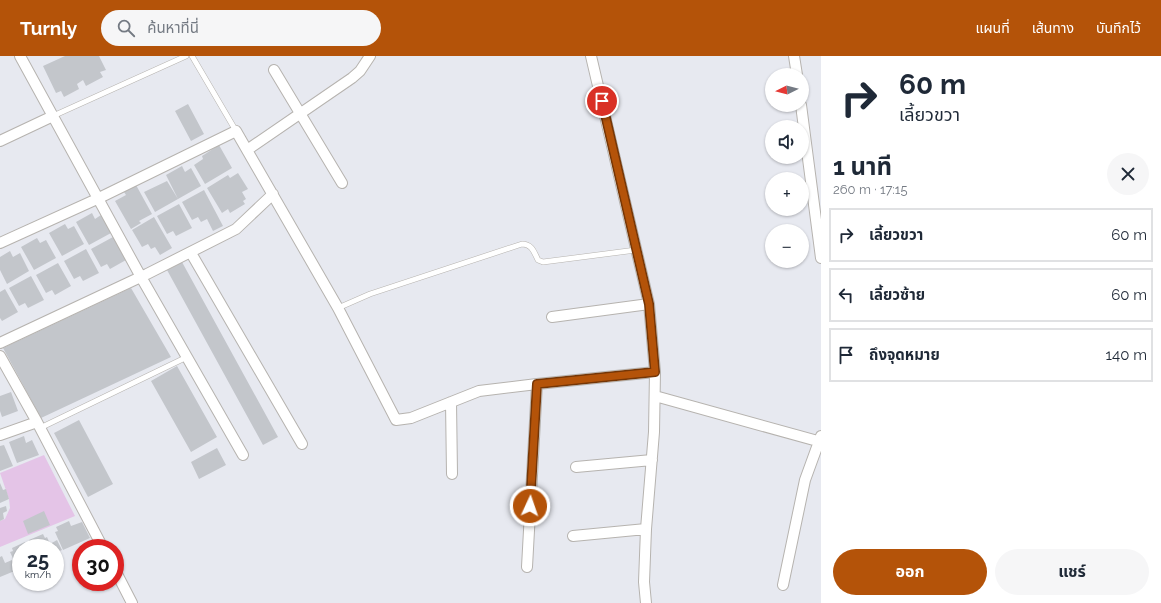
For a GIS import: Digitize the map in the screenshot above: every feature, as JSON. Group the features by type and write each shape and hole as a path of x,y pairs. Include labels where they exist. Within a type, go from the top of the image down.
{"street":[{"path":"20,56 97,199 243,455"},
{"path":"247,150 352,78 360,71 370,56"},
{"path":"592,56 649,304 655,372 655,396 654,432 646,529 644,582 646,603"},
{"path":"794,56 796,68"},
{"path":"274,70 342,183"},
{"path":"802,112 821,258"},
{"path":"0,141 53,116"},
{"path":"0,243 97,199 236,131 338,308 396,420 410,418 478,391 655,372"},
{"path":"0,343 191,253 236,229 272,194"},
{"path":"191,253 302,444"},
{"path":"552,317 649,304"},
{"path":"0,356 39,425 98,539"},
{"path":"527,567 537,384"},
{"path":"655,396 820,440 805,480 783,585"},
{"path":"451,402 452,474"},
{"path":"0,435 39,425"},
{"path":"576,467 652,460"},
{"path":"574,536 646,529"},
{"path":"124,587 132,603"}],"lane":[{"path":"53,116 186,56"},
{"path":"192,56 236,131"},
{"path":"338,308 370,294 522,244 527,244 531,247 538,260 543,262 636,250"},
{"path":"39,425 187,357"}],"shaded area":[{"path":"44,455 75,516 19,539 12,539 12,542 0,547 0,521 5,519 10,508 9,499 0,473"}],"building":[{"path":"65,56 99,56 106,70 100,72 103,77 86,86 83,80 77,84 79,89 64,97 61,91 56,93 43,66"},
{"path":"188,104 204,134 191,141 175,111"},
{"path":"219,145 232,168 205,184 194,165 203,159 202,156"},
{"path":"182,166 185,172 191,168 201,186 178,199 166,175"},
{"path":"238,173 248,189 242,192 246,199 243,201 245,204 230,213 228,209 222,213 207,188 228,175 230,178"},
{"path":"167,181 178,199 155,212 144,192"},
{"path":"136,185 152,214 139,221 141,223 131,229 115,201 126,195 124,192"},
{"path":"204,190 223,226 213,231 207,219 201,222 198,217 192,220 182,202"},
{"path":"179,204 192,228 176,236 173,231 167,234 157,216"},
{"path":"92,213 95,219 101,215 111,233 89,245 76,222"},
{"path":"154,217 172,248 160,255 155,247 151,249 148,244 142,247 132,230"},
{"path":"65,224 68,229 74,226 84,244 62,256 49,233"},
{"path":"113,237 126,260 110,269 107,264 101,267 91,249"},
{"path":"37,238 40,243 46,240 56,258 34,270 21,247"},
{"path":"86,249 99,273 83,281 80,276 74,279 64,261"},
{"path":"10,251 13,257 20,253 29,271 7,284 0,270 0,257"},
{"path":"182,262 278,437 263,445 167,270"},
{"path":"58,263 71,286 55,295 52,290 46,293 36,275"},
{"path":"31,276 44,300 28,308 25,303 19,306 9,288"},
{"path":"131,288 171,357 41,418 3,348"},
{"path":"5,289 18,312 2,321 0,318 0,292"},
{"path":"177,366 217,437 191,452 151,381"},
{"path":"11,392 18,411 2,417 0,411 0,396"},
{"path":"79,420 113,484 88,497 54,433"},
{"path":"24,436 26,443 32,440 39,455 17,463 9,442"},
{"path":"4,445 13,466 0,471 0,446"},
{"path":"217,448 226,465 199,479 191,462"},
{"path":"0,483 3,490 6,489 9,499 0,503"},
{"path":"6,506 7,511 3,513 4,519 0,521 0,508"},
{"path":"44,511 50,525 28,534 23,521"},
{"path":"69,521 71,526 82,522 90,538 72,539 72,546 64,550 64,539 58,539 55,532 58,531 56,527"},
{"path":"43,534 45,538 47,537 48,539 31,539"},
{"path":"2,556 5,563 12,560 12,572 0,577 0,557"}],"route":[{"path":"530,506 537,384 655,372 649,304 602,101"}]}
